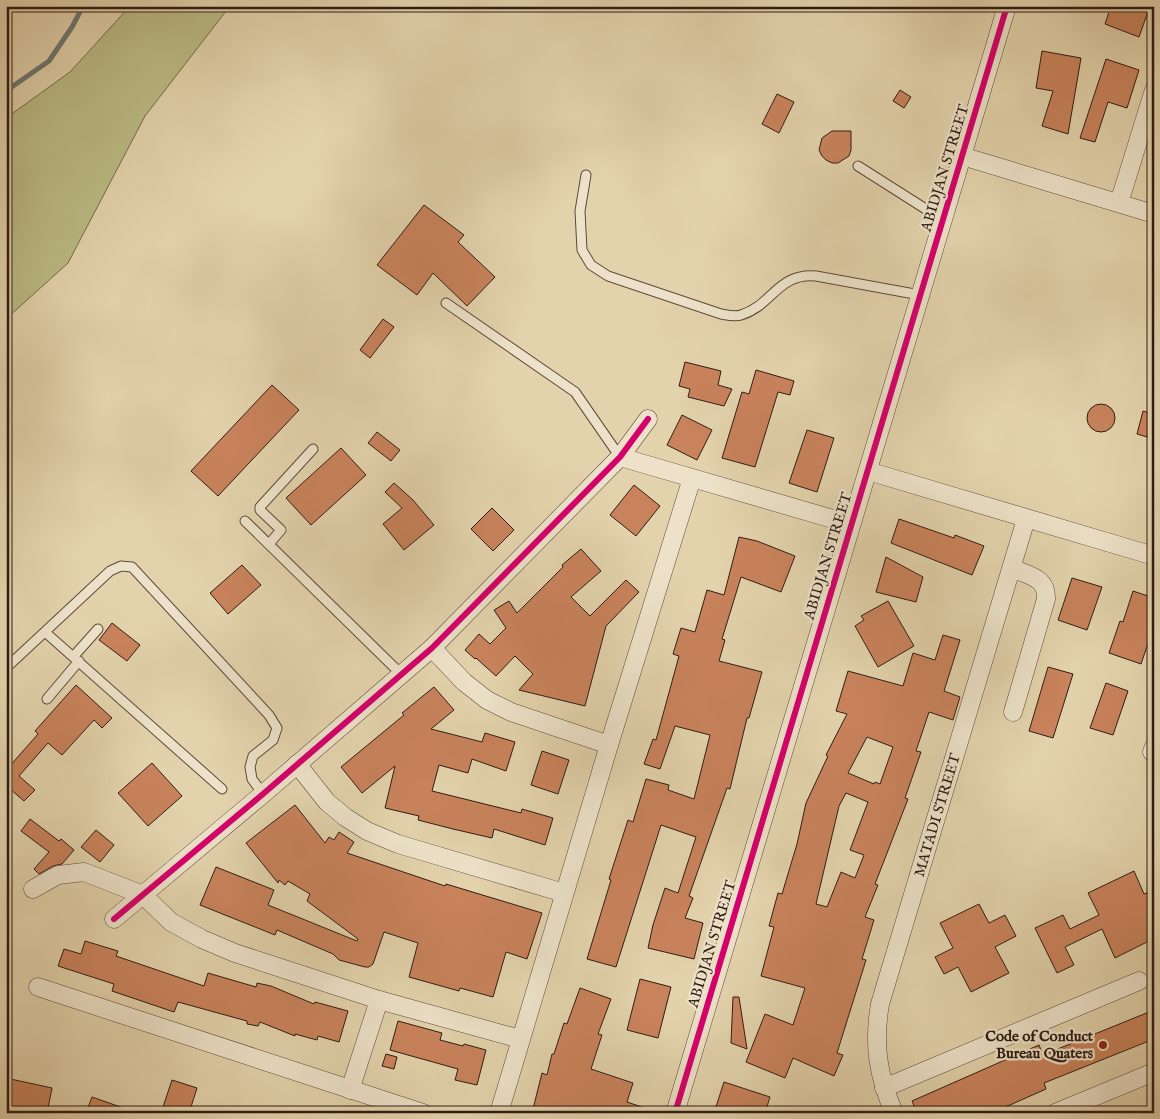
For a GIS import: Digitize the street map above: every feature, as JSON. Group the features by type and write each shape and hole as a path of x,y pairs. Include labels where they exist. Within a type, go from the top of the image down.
{"street":[{"name":"ABIDJAN STREET","path":"675,1113 850,524 868,471 1007,6"},
{"path":"1120,203 1154,90"},
{"path":"962,156 1154,214"},
{"path":"114,919 263,794 432,648 620,457 648,419"},
{"path":"620,457 850,524"},
{"path":"868,471 1154,556"},
{"path":"499,1113 564,893 692,478"},
{"name":"MATADI STREET","path":"894,1113 884,1088 876,1050 876,1027 880,1004 1026,519"},
{"path":"1012,568 1040,580 1046,590 1046,599 1012,712"},
{"path":"432,648 464,682 487,700 511,712 609,745"},
{"path":"297,764 327,802 345,817 367,831 398,844 564,893"},
{"path":"33,889 58,876 84,872 143,895 171,922 202,939 234,952 379,1000 520,1039"},
{"path":"884,1088 1139,981"},
{"path":"38,986 423,1113"},
{"path":"350,1090 379,1000"},
{"path":"1055,1113 1154,1072"}],"lane":[{"path":"858,166 943,220"},
{"path":"586,175 580,211 582,250 591,265 608,276 721,314 739,316 755,308 791,278 805,275 920,295"},
{"path":"446,303 575,392 620,457"},
{"path":"269,544 280,530 260,510 260,507 313,448"},
{"path":"245,521 401,674"},
{"path":"6,668 110,570 121,566 132,567 269,715 277,728 273,740 253,756 250,767 252,779 263,794"},
{"path":"47,699 98,629"},
{"path":"45,632 222,789"}],"green space":[{"path":"130,6 230,6 145,116 68,263 6,319 6,118 70,72"}],"building":[{"path":"1111,6 1150,6 1139,37 1105,24"},
{"path":"1042,51 1081,58 1068,134 1042,126 1053,91 1036,88"},
{"path":"1106,59 1139,70 1127,108 1108,102 1095,142 1080,138"},
{"path":"900,90 911,97 904,108 893,101"},
{"path":"777,94 794,102 779,133 762,124"},
{"path":"832,131 851,131 851,150 849,156 838,163 826,160 819,150 822,138"},
{"path":"424,205 464,235 458,242 495,277 467,306 433,273 417,295 377,265"},
{"path":"383,319 394,327 370,358 360,350"},
{"path":"685,362 721,371 718,385 732,389 724,406 688,397 690,389 679,386"},
{"path":"756,370 794,381 790,395 778,392 755,467 722,458 742,392 749,394"},
{"path":"272,385 299,410 218,496 191,471"},
{"path":"1101,404 1111,408 1115,418 1111,428 1101,432 1091,428 1087,418 1091,408"},
{"path":"1143,411 1154,414 1154,439 1137,434"},
{"path":"682,415 712,430 697,460 667,445"},
{"path":"807,430 834,438 817,492 789,483"},
{"path":"377,432 400,450 391,461 368,443"},
{"path":"341,448 366,475 311,525 286,498"},
{"path":"394,483 413,500 434,525 404,550 383,524 402,508 385,492"},
{"path":"634,485 660,506 636,536 610,515"},
{"path":"492,508 514,530 493,551 471,529"},
{"path":"899,519 954,538 955,535 984,546 972,575 891,543"},
{"path":"739,537 757,541 795,556 781,592 741,577 722,639 725,640 719,661 762,672 749,718 747,718 730,789 727,788 689,896 693,898 685,918 703,923 694,959 648,948 665,888 678,893 696,837 661,825 616,967 587,959 611,880 609,879 628,820 633,822 646,779 669,785 668,790 694,799 710,735 675,726 660,769 644,764 653,739 656,740 679,656 673,654 681,628 695,632 707,590 724,595"},
{"path":"581,549 601,571 571,597 590,616 626,580 639,592 606,626 585,706 519,690 533,674 515,656 496,676 465,650 479,634 490,644 506,628 494,610 509,601 517,613 563,567 562,565"},
{"path":"886,557 923,577 916,602 876,592"},
{"path":"242,565 261,585 228,614 210,593"},
{"path":"1072,578 1102,587 1087,630 1058,620"},
{"path":"1133,591 1154,598 1154,615 1149,631 1152,632 1141,664 1109,653 1120,621 1123,622"},
{"path":"888,601 914,646 878,667 855,626 864,620 861,616"},
{"path":"112,623 140,645 127,661 99,640"},
{"path":"943,635 960,640 944,691 960,697 953,720 929,712 916,751 921,752 905,798 908,799 875,884 878,885 865,917 874,920 862,959 866,960 837,1053 843,1055 834,1076 793,1058 785,1078 746,1062 765,1014 793,1025 805,988 761,976 774,927 769,926 778,893 782,894 797,844 806,803 828,756 826,755 847,714 836,711 848,671 903,686 913,653 935,660","holes":["867,737 893,747 880,784 875,782 874,784 848,773","846,793 868,802 850,850 864,855 855,878 841,872 827,907 816,904 839,806"]},
{"path":"1048,667 1073,674 1053,738 1029,731"},
{"path":"1106,683 1128,691 1113,735 1090,728"},
{"path":"76,685 112,718 102,728 94,720 62,755 48,743 19,776 35,790 24,801 9,788 6,791 6,765 9,767 38,734 35,731"},
{"path":"434,687 454,710 431,729 482,742 485,733 515,742 506,771 472,759 468,773 439,765 432,791 521,813 522,809 553,818 545,845 494,829 492,838 453,829 418,820 419,816 385,808 395,766 362,793 341,767 404,715 402,713"},
{"path":"542,751 569,760 558,794 531,785"},
{"path":"152,763 182,796 148,826 118,793"},
{"path":"295,805 325,843 329,837 334,840 339,832 354,842 347,853 445,886 446,884 542,913 527,959 506,952 493,997 460,988 459,991 409,977 418,943 384,932 373,964 365,967 339,960 333,954 277,930 275,935 200,905 216,867 274,890 268,905 357,941 358,939 307,901 310,894 288,881 285,885 279,880 278,883 246,843"},
{"path":"30,819 59,841 61,839 74,850 62,864 53,866 39,874 34,869 49,852 21,831"},
{"path":"96,830 114,845 100,862 81,847"},
{"path":"1134,871 1144,894 1154,890 1154,927 1149,930 1153,939 1115,958 1102,929 1065,947 1074,965 1057,973 1035,928 1063,915 1070,929 1099,915 1088,893"},
{"path":"979,904 989,923 1005,915 1016,936 995,947 1009,973 971,992 958,967 944,974 935,957 953,948 940,923"},
{"path":"85,941 118,951 116,956 204,986 208,973 256,987 257,983 271,986 314,1004 315,1002 348,1011 339,1042 318,1036 317,1040 295,1034 295,1036 260,1022 258,1026 247,1024 247,1021 178,1002 174,1012 112,991 114,984 58,966 64,949 81,954"},
{"path":"640,979 671,987 658,1038 627,1030"},
{"path":"580,988 611,999 598,1034 602,1035 591,1069 633,1083 627,1102 651,1110 651,1113 532,1113 542,1073 547,1075 552,1054 554,1054 564,1023 567,1024"},
{"path":"733,997 739,997 747,1049 731,1043"},
{"path":"1154,1010 1154,1039 1044,1083 1046,1089 992,1113 917,1113 912,1101 1039,1045 1043,1055"},
{"path":"398,1021 442,1033 440,1040 486,1050 477,1085 455,1080 458,1069 390,1050"},
{"path":"386,1054 397,1057 394,1069 382,1066"},
{"path":"6,1078 52,1088 47,1113 27,1113 6,1108"},
{"path":"172,1080 197,1088 189,1113 161,1113"},
{"path":"724,1082 770,1097 765,1113 714,1113"},
{"path":"92,1097 132,1111 132,1113 86,1113"}],"waterway":[{"path":"6,91 49,61 72,27 83,6"}],"cycle path":[{"path":"675,1113 1007,6"},
{"path":"114,919 263,794 432,648 620,457 648,419"}],"place":[{"name":"Code of Conduct Bureau Quaters","path":"1103,1045"}]}
